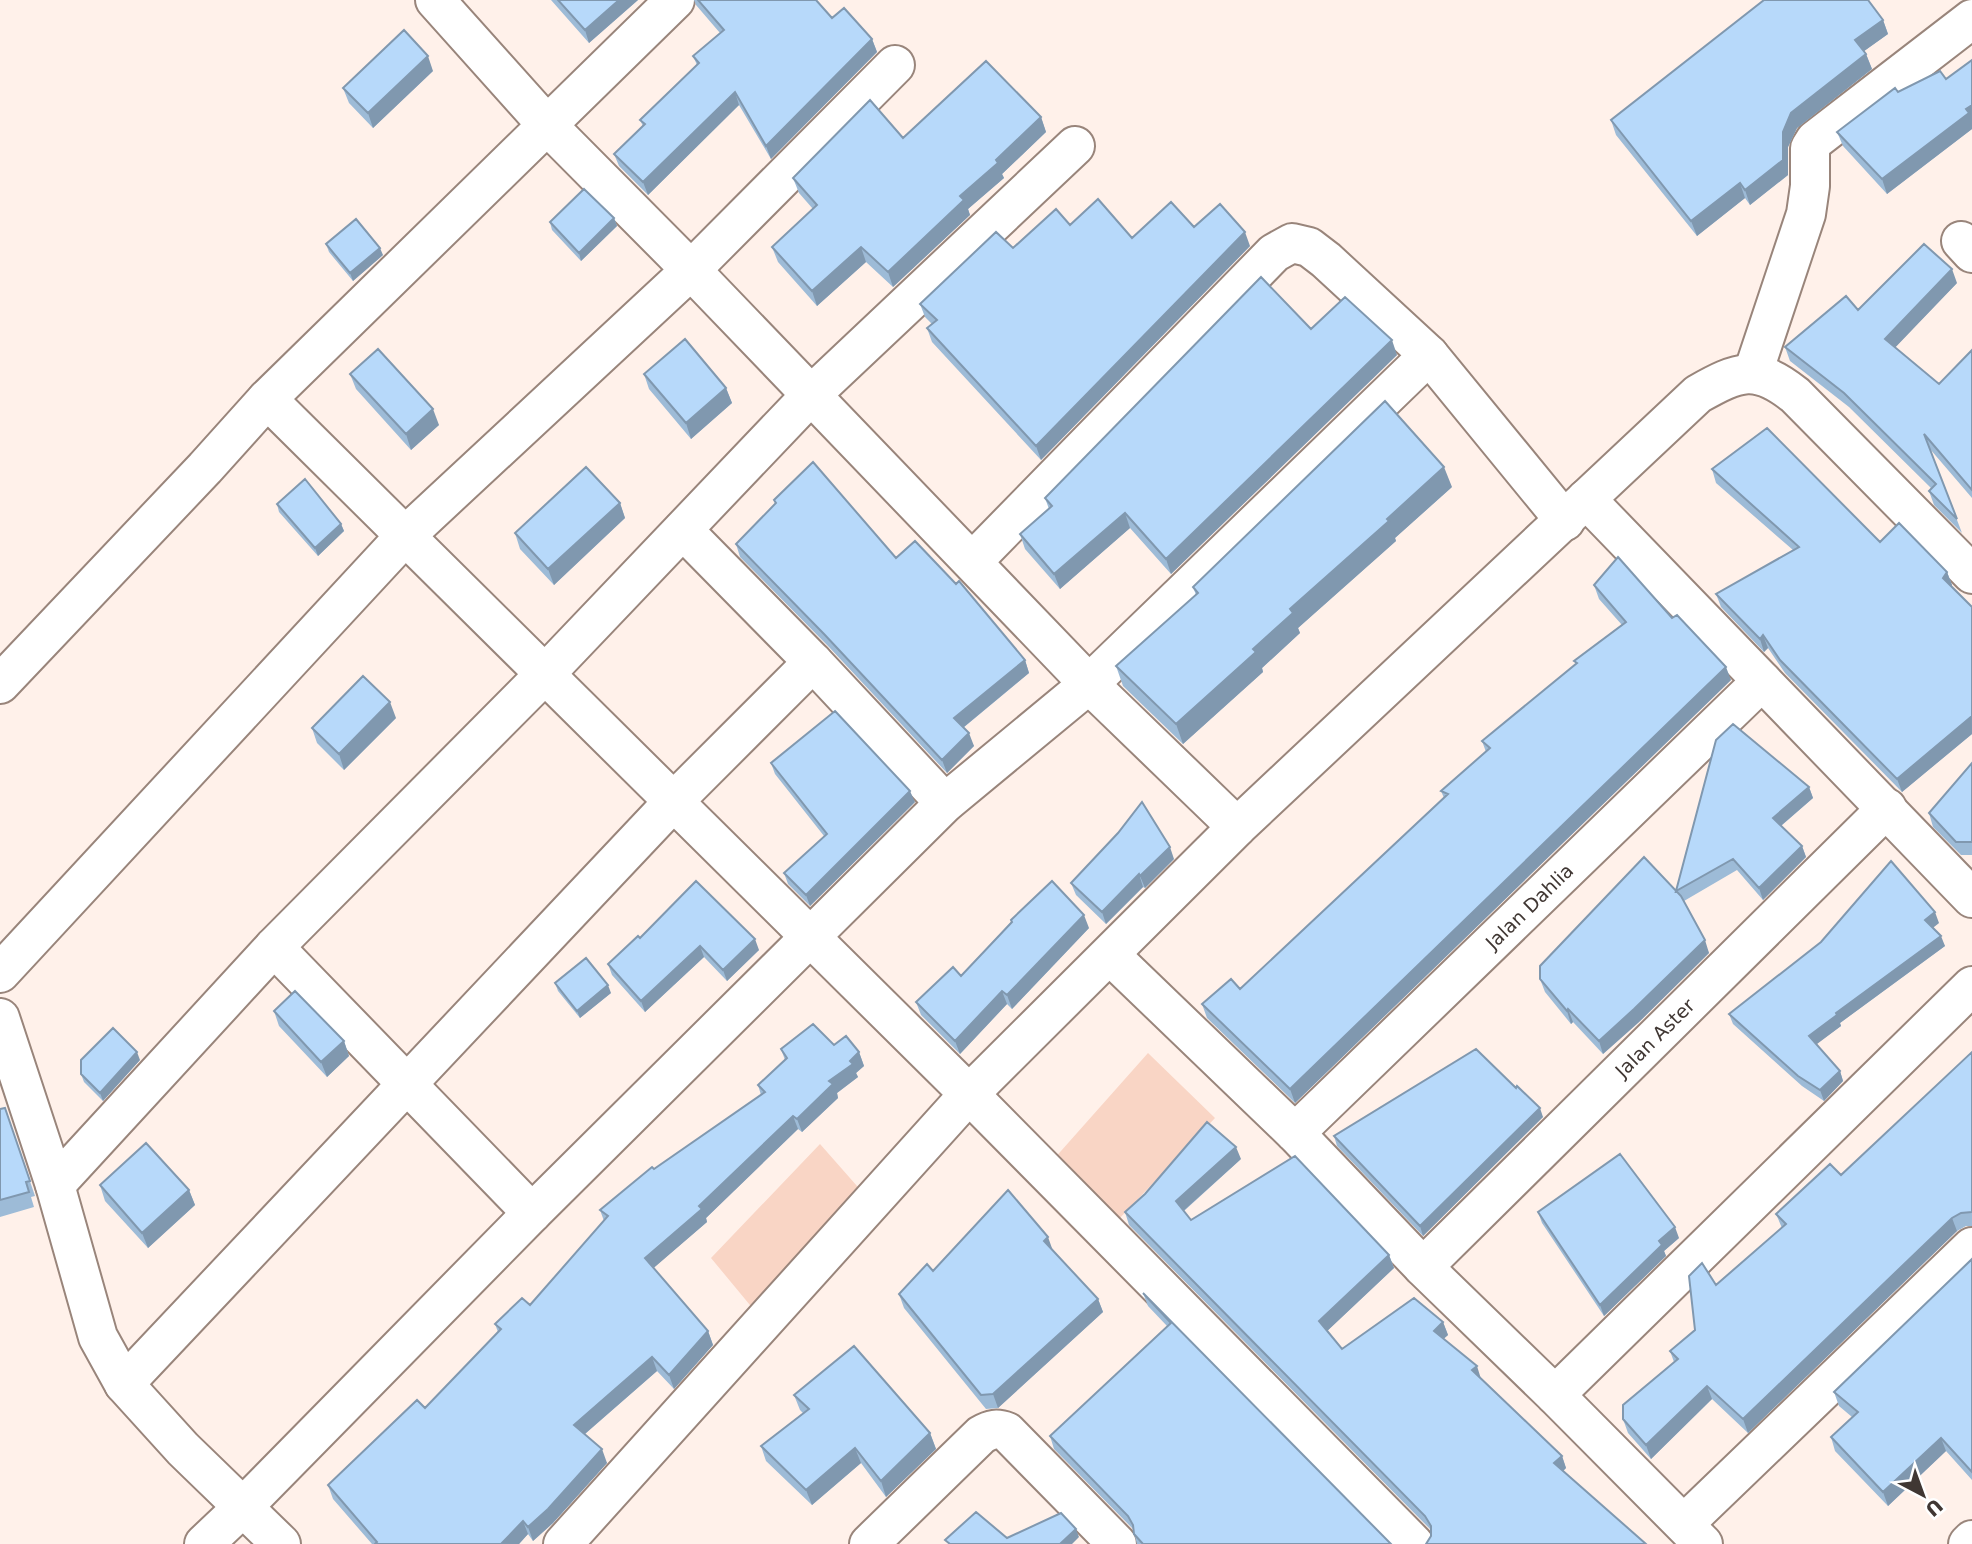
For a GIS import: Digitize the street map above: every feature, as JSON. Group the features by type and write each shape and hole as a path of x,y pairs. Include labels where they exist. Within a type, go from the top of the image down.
{"street":[{"path":"435,0 547,125 691,270 1089,684 1237,827"},
{"path":"0,684 267,399 675,0"},
{"path":"1753,373 1806,214 1811,148 1815,140 1972,19"},
{"path":"0,973 405,536 691,270 895,65"},
{"path":"55,1185 274,947 545,674 811,395 1074,146"},
{"path":"973,561 1274,253 1292,243 1310,247 1429,355 1575,510 1762,681 1972,898"},
{"path":"204,1544 531,1213 944,803 1089,684 1429,355"},
{"path":"563,1544 969,1094 1237,827 1698,394 1726,379 1753,373 1775,379 1795,395 1972,574"},
{"path":"267,399 969,1094 1414,1544"},
{"path":"683,530 813,662 944,803"},
{"path":"124,1384 673,803 813,662"},
{"name":"Jalan Dahlia","path":"1295,1133 1762,681"},
{"name":"Jalan Aster","path":"1423,1267 1887,808"},
{"path":"274,947 531,1213"},
{"path":"1110,955 1295,1133 1423,1267 1694,1534 1972,1247"},
{"path":"1555,1395 1972,986"},
{"path":"0,1018 55,1185 98,1337 124,1384 183,1449 281,1544"},
{"path":"869,1544 981,1435 989,1430 999,1429 1007,1432 1117,1544"},
{"path":"1968,1544 1972,1540"}],"shaded area":[{"path":"1148,1053 1215,1118 1117,1221 1053,1160"},
{"path":"820,1144 879,1211 764,1322 711,1258"}],"building":[{"path":"558,0 619,0 585,30"},
{"path":"698,0 816,0 832,18 844,8 872,39 766,146 735,92 643,182 614,154 645,124 640,120 699,63 693,56 724,30"},
{"path":"1764,0 1868,0 1883,20 1855,40 1866,54 1791,113 1783,132 1783,160 1745,190 1740,183 1691,221 1611,120"},
{"path":"404,30 428,56 368,113 343,88"},
{"path":"1972,60 1972,105 1966,109 1969,113 1882,179 1837,132 1895,88 1898,92 1940,71 1946,79"},
{"path":"986,61 1041,117 996,160 998,163 960,196 964,200 888,272 861,247 812,291 772,247 817,205 793,178 870,100 903,138"},
{"path":"584,189 614,218 579,253 550,222"},
{"path":"1098,199 1132,238 1171,202 1194,227 1220,204 1245,232 1036,446 927,328 937,320 920,304 996,232 1013,248 1056,209 1070,225"},
{"path":"356,219 380,248 350,273 326,244"},
{"path":"1924,244 1952,269 1885,339 1939,384 1972,350 1972,490 1924,434 1957,519 1929,491 1936,484 1844,393 1785,347 1846,296 1858,310"},
{"path":"1261,277 1311,329 1345,297 1392,340 1166,559 1125,513 1054,574 1020,534 1052,506 1045,498"},
{"path":"685,339 726,388 686,423 644,374"},
{"path":"378,349 433,409 406,434 350,374"},
{"path":"1385,401 1444,467 1387,519 1389,521 1290,609 1293,613 1253,649 1256,652 1176,724 1116,666 1198,593 1193,587"},
{"path":"1767,428 1880,542 1899,523 1947,572 1943,578 1972,607 1972,716 1897,779 1780,660 1763,635 1760,639 1716,594 1799,547 1712,469"},
{"path":"813,462 896,558 915,541 956,584 959,581 1025,660 954,718 969,733 942,760 736,544 776,503 774,500"},
{"path":"586,467 620,503 548,569 515,533"},
{"path":"305,479 341,524 315,548 277,504"},
{"path":"1618,557 1672,618 1677,615 1726,667 1290,1089 1202,1004 1231,979 1240,989 1448,794 1441,791 1490,748 1482,741 1577,663 1574,661 1626,622 1594,585"},
{"path":"363,676 390,702 339,754 312,728"},
{"path":"835,711 910,791 806,895 784,873 827,834 771,763"},
{"path":"1733,724 1809,787 1773,818 1802,846 1759,888 1733,859 1676,891 1716,740"},
{"path":"1972,763 1972,842 1956,842 1929,813"},
{"path":"1142,802 1170,847 1102,912 1071,883 1118,833"},
{"path":"1644,857 1681,896 1705,940 1599,1041 1568,1009 1567,1011 1540,979 1540,966"},
{"path":"1891,861 1935,912 1925,920 1941,936 1809,1036 1840,1071 1820,1090 1798,1076 1729,1014 1821,942"},
{"path":"696,881 755,939 723,970 700,946 641,1001 608,964 638,936 640,938"},
{"path":"1052,881 1084,915 1007,995 1002,991 955,1041 916,1002 953,967 961,976 1011,920"},
{"path":"586,958 608,985 577,1011 555,983"},
{"path":"295,991 344,1041 321,1062 274,1011"},
{"path":"813,1024 834,1045 846,1036 859,1052 850,1061 853,1064 829,1081 833,1084 797,1119 793,1116 699,1206 702,1209 645,1258 708,1331 669,1375 652,1357 574,1425 602,1449 548,1509 528,1527 523,1521 501,1544 375,1544 377,1542 328,1485 417,1400 425,1408 501,1329 495,1324 522,1298 530,1305 608,1216 600,1210 652,1167 654,1169 765,1092 758,1085 787,1058 781,1049"},
{"path":"113,1028 137,1052 100,1093 81,1074 81,1060"},
{"path":"1476,1049 1540,1108 1420,1226 1334,1136"},
{"path":"1972,1052 1972,1212 1961,1213 1952,1218 1743,1419 1707,1386 1646,1445 1623,1419 1623,1405 1678,1359 1670,1351 1695,1330 1689,1276 1702,1263 1716,1285 1786,1224 1776,1214 1830,1164 1841,1175"},
{"path":"5,1108 30,1181 26,1182 29,1192 0,1200 0,1109"},
{"path":"1207,1122 1236,1147 1176,1201 1191,1220 1295,1156 1389,1255 1319,1321 1342,1349 1414,1298 1443,1322 1434,1331 1477,1366 1472,1370 1562,1456 1554,1463 1646,1544 1426,1544 1431,1536 1431,1526 1425,1516 1125,1212 1145,1194"},
{"path":"146,1143 189,1190 142,1233 100,1185"},
{"path":"1620,1154 1675,1227 1659,1241 1662,1245 1600,1305 1538,1212"},
{"path":"1008,1190 1048,1237 1044,1241 1098,1299 993,1394 981,1395 899,1294 927,1264 933,1271"},
{"path":"1972,1259 1972,1472 1941,1438 1883,1492 1831,1437 1858,1412 1834,1392"},
{"path":"1143,1293 1391,1544 1143,1544 1134,1534 1128,1516 1050,1436 1171,1323"},
{"path":"854,1346 930,1433 881,1481 855,1448 806,1490 761,1446 809,1409 794,1395"},
{"path":"976,1512 1007,1538 1061,1513 1076,1529 1060,1544 950,1544 945,1540"}]}
